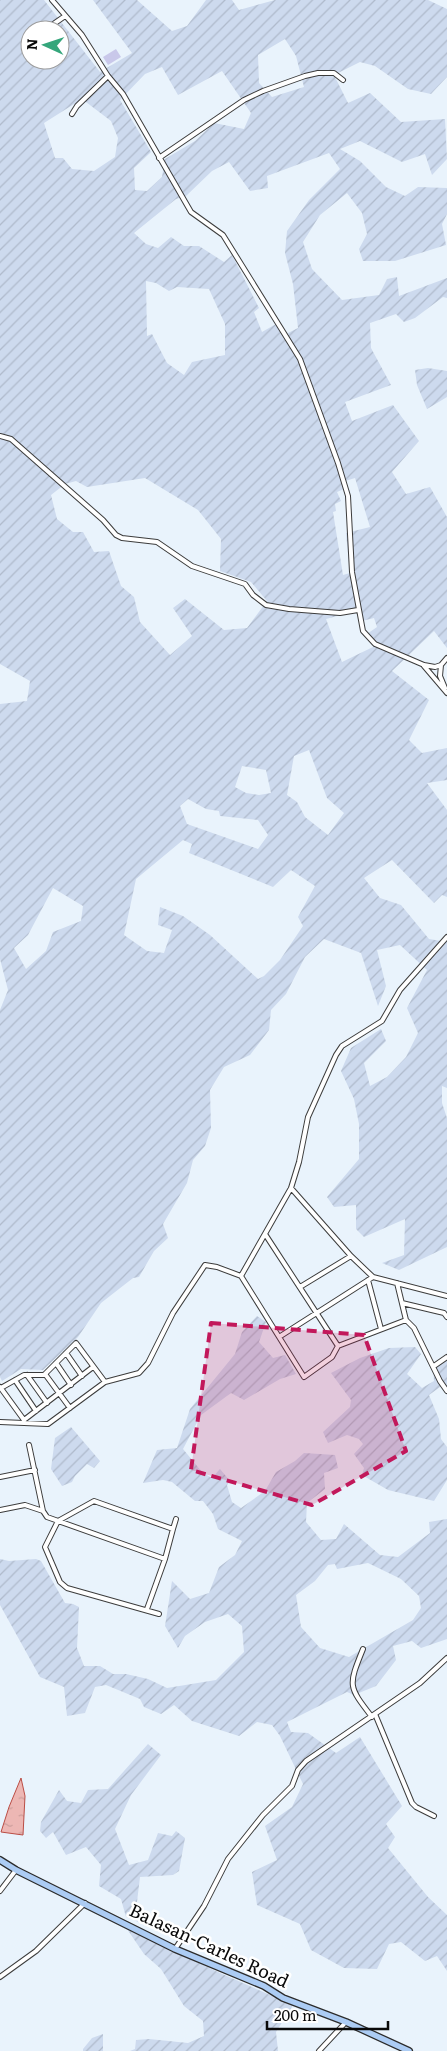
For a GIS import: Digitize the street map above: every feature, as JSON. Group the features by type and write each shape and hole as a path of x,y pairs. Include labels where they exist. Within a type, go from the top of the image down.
{"main road":[{"name":"Balasan-Carles Road","path":"0,1860 16,1870 176,1949 264,1986 283,1998 346,2022 409,2051"}],"street":[{"path":"52,0 82,35 108,76 123,94 191,212 222,235 288,338 306,372 348,496 349,548 363,631 369,640 424,665 441,665 447,658"},
{"path":"60,20 66,16"},
{"path":"159,158 244,100 263,91 318,73 334,73 343,80"},
{"path":"72,114 76,106 108,76"},
{"path":"0,436 11,439 103,520 116,535 122,538 157,542 192,566 245,584 253,595 266,605 289,609 340,613 358,610"},
{"path":"424,665 447,693"},
{"path":"441,665 441,681 447,693"},
{"path":"241,1276 291,1188 299,1162 308,1117 336,1055 342,1046 382,1021 400,990 447,937"},
{"path":"291,1188 351,1256 373,1277 447,1296"},
{"path":"265,1234 338,1346"},
{"path":"300,1287 351,1256"},
{"path":"0,1422 48,1424 105,1382 139,1373 148,1363 174,1313 205,1265 217,1267 241,1276 304,1377 332,1357 338,1346 406,1320"},
{"path":"280,1337 373,1277"},
{"path":"368,1280 380,1329"},
{"path":"397,1283 406,1320 414,1328 440,1381 447,1391"},
{"path":"402,1303 446,1311 447,1317"},
{"path":"93,1367 24,1420 0,1387 27,1375 45,1374 76,1342 105,1382"},
{"path":"66,1353 82,1376"},
{"path":"434,1366 447,1357"},
{"path":"56,1362 70,1385"},
{"path":"45,1374 70,1408"},
{"path":"27,1375 47,1403"},
{"path":"14,1380 36,1411"},
{"path":"30,1445 44,1511 47,1517 165,1559"},
{"path":"0,1477 35,1470"},
{"path":"159,1614 147,1609 67,1588 60,1582 50,1564 45,1547 58,1521 94,1501 173,1529"},
{"path":"0,1510 25,1505 44,1511"},
{"path":"147,1609 165,1559 176,1519"},
{"path":"362,1649 352,1680 352,1687 374,1716 412,1802 416,1807 434,1816"},
{"path":"176,1949 204,1906 228,1859 263,1815 292,1786 298,1770 306,1761 420,1683 447,1658"},
{"path":"0,1891 16,1870"},
{"path":"0,1977 36,1952 85,1903"},
{"path":"319,2051 346,2022"}],"highlighted area":[{"path":"211,1323 364,1335 406,1451 312,1505 191,1470"}],"shaded area":[{"path":"0,0 44,0 60,20 20,20 20,70 70,70 70,33 100,72 132,53 93,0 137,0 172,31 187,26 206,0 232,0 239,10 275,0 428,0 447,9 447,77 431,94 408,89 375,66 360,62 334,75 348,103 370,93 401,122 445,119 447,159 432,175 425,154 402,162 360,141 340,149 360,161 386,187 405,196 418,187 447,188 447,214 442,224 446,245 395,261 363,261 359,249 367,234 362,213 347,193 320,215 303,242 312,269 342,300 379,295 387,279 397,277 399,296 447,278 447,298 443,297 415,318 404,322 396,314 370,323 371,348 391,385 345,402 352,421 393,405 419,441 392,472 406,494 430,487 447,517 447,648 434,631 392,671 429,700 409,740 422,753 447,748 447,780 427,783 447,810 447,897 442,895 434,903 392,860 364,878 380,898 401,905 429,939 447,942 447,1088 442,1086 442,1103 447,1118 447,1247 399,1270 382,1263 404,1255 405,1219 364,1237 356,1229 356,1205 334,1207 327,1197 359,1159 359,1124 354,1099 341,1071 351,1048 381,1029 386,1041 364,1063 370,1086 387,1077 406,1057 418,1033 407,1008 427,970 400,945 377,950 386,986 378,1006 361,953 324,939 305,957 286,994 271,1010 269,1030 250,1055 224,1067 210,1090 211,1128 205,1146 193,1160 187,1183 163,1224 168,1238 154,1251 139,1277 133,1278 101,1303 78,1337 43,1370 21,1369 2,1381 0,1377 0,1010 8,990 0,959 0,704 27,701 30,681 0,664","holes":["285,39 296,56 304,87 272,97 259,83 258,55","162,67 178,95 222,71 251,113 244,129 214,123 195,141 165,159 162,177 147,191 135,190 134,168 151,152 120,100 145,74","82,99 111,121 118,138 115,157 94,171 72,169 63,158 55,158 44,123","329,153 340,169 309,200 287,231 285,253 293,284 298,328 284,335 276,324 262,332 254,312 259,308 232,255 224,262 199,246 184,246 171,237 158,248 146,244 134,233 176,199 186,196 212,171 229,162 250,191 268,188 267,176","146,281 156,283 169,291 177,287 209,289 225,324 225,355 192,362 184,375 167,363 152,334 147,336","145,478 198,510 221,539 220,571 251,582 267,601 247,628 224,630 185,599 173,608 192,636 170,655 140,622 134,597 121,586 109,551 94,552 83,532 73,532 57,519 51,495 65,484 76,481 87,487","355,478 370,527 346,533 350,573 343,575 333,512 336,511 335,504 341,501 337,492 344,489 342,482","359,610 362,621 374,618 377,627 367,634 374,642 373,647 342,662 326,619","309,750 327,798 344,813 328,835 305,817 297,802 287,795 294,756","242,766 266,770 271,793 259,795 246,793 235,787","188,799 206,809 219,811 220,816 258,820 268,835 258,849 187,824 180,806","183,840 192,844 189,853 273,887 291,870 315,886 298,917 303,926 280,960 264,976 258,979 210,935 183,916 160,907 158,925 172,930 164,953 147,951 124,935 136,879","53,888 83,906 81,921 53,932 46,951 26,969 14,948 28,935"]},
{"path":"116,49 121,57 108,65 103,57"},
{"path":"428,368 447,371 447,397 427,409 417,385 415,370"},
{"path":"257,1316 266,1322 259,1342 273,1358 285,1355 296,1374 280,1379 244,1400 231,1393 201,1415 183,1449 202,1472 212,1478 220,1469 230,1481 227,1485 232,1502 241,1508 265,1491 276,1472 295,1461 304,1453 335,1455 338,1468 324,1473 325,1489 307,1503 306,1522 321,1540 336,1539 344,1524 380,1555 398,1557 430,1533 429,1522 447,1519 447,1639 421,1648 412,1641 393,1646 396,1660 376,1686 354,1695 347,1692 287,1722 291,1732 308,1733 336,1753 360,1737 402,1806 386,1824 395,1837 388,1848 428,1897 447,1915 447,1971 437,1956 425,1961 401,1942 389,1944 377,1969 344,1968 311,1950 300,1924 257,1905 252,1872 277,1860 265,1826 292,1807 303,1784 280,1736 272,1725 257,1722 239,1736 192,1721 174,1705 161,1714 144,1707 140,1699 106,1685 95,1687 85,1713 67,1716 64,1687 40,1677 0,1605 0,1559 9,1561 36,1559 41,1561 65,1603 79,1607 77,1648 84,1666 100,1666 113,1674 126,1674 148,1679 167,1688 216,1680 244,1652 242,1626 228,1614 205,1622 185,1636 178,1648 165,1626 172,1581 190,1599 209,1593 219,1567 235,1555 242,1541 218,1529 213,1514 203,1501 195,1501 172,1482 163,1480 143,1483 157,1450 177,1448 190,1409 235,1354 242,1332","holes":["368,1563 401,1579 419,1596 421,1608 413,1620 349,1657 320,1648 301,1627 296,1595 315,1581 328,1565 335,1564 337,1569"]},
{"path":"415,1347 421,1354 407,1374 422,1388 434,1381 433,1365 447,1360 447,1386 440,1387 429,1395 439,1419 441,1439 447,1447 447,1480 434,1501 388,1490 362,1475 364,1468 354,1454 363,1444 359,1439 347,1435 328,1443 323,1432 350,1407 351,1400 331,1373 360,1358 389,1348"},
{"path":"71,1427 100,1461 94,1468 87,1464 75,1476 72,1482 62,1486 51,1469 55,1438"},
{"path":"148,1744 161,1755 131,1795 115,1829 129,1865 148,1860 158,1833 172,1836 176,1831 185,1838 179,1871 173,1875 140,1877 137,1902 148,1926 126,1917 121,1899 99,1886 101,1865 86,1847 66,1855 53,1832 46,1838 40,1831 41,1822 59,1790 67,1801 81,1803 88,1790 108,1789"},
{"path":"127,1929 293,2005 276,2032 278,2051 130,2051 135,2049 136,2040 149,2039 188,2043 204,2036 203,2021 184,2006 161,1969 144,1954"},
{"path":"103,2034 103,2051 83,2051 92,2038"}],"water":[{"path":"21,1778 25,1796 23,1835 1,1832 9,1807"}]}
